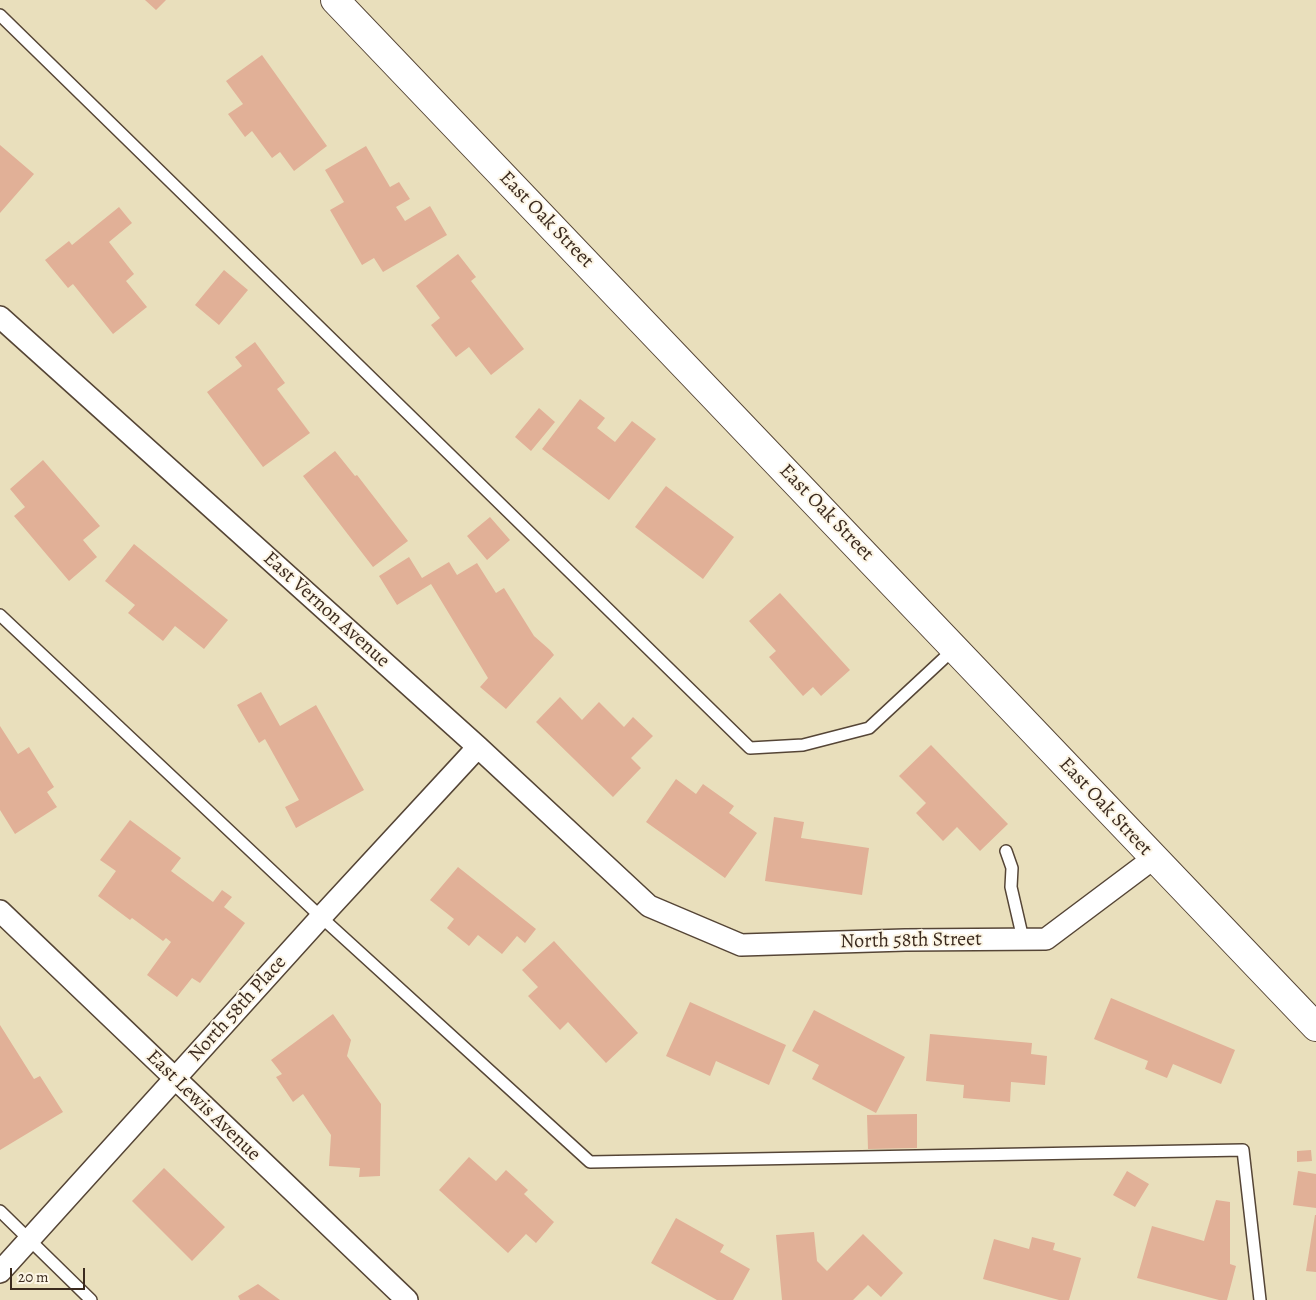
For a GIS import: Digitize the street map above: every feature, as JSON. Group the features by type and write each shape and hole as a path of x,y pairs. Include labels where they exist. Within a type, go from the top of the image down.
{"street":[{"name":"East Oak Street","path":"335,0 1316,1027"},
{"name":"East Vernon Avenue","path":"0,317 478,747 649,906"},
{"name":"North 58th Place","path":"0,1272 321,917 478,747"},
{"name":"North 58th Street","path":"649,906 741,945 905,940 1046,939 1154,858"},
{"name":"East Lewis Avenue","path":"0,911 407,1300"}],"lane":[{"path":"0,15 750,748 803,745 869,728 955,648"},
{"path":"0,615 321,917 590,1162 1243,1150 1260,1300"},
{"path":"1006,852 1012,868 1011,887 1023,939"},
{"path":"0,1211 91,1300"}],"building":[{"path":"145,0 166,0 156,10"},
{"path":"262,55 327,146 294,171 280,152 272,158 252,131 245,137 228,114 243,104 226,81"},
{"path":"0,145 34,174 0,213"},
{"path":"366,146 390,187 399,182 410,199 396,207 405,221 430,206 447,235 383,272 374,258 362,265 330,210 344,202 325,170"},
{"path":"119,207 132,223 109,242 134,274 126,281 147,307 113,334 73,284 68,288 45,260 69,241 72,245"},
{"path":"458,254 476,277 471,281 524,349 491,375 469,347 456,357 431,325 440,318 416,286"},
{"path":"224,270 248,290 219,325 195,305"},
{"path":"255,342 285,383 277,389 310,433 263,467 207,392 242,366 235,357"},
{"path":"580,399 605,418 597,428 615,442 632,421 656,439 609,500 542,449"},
{"path":"539,408 555,422 531,451 515,437"},
{"path":"335,451 355,476 357,475 408,541 373,567 303,476"},
{"path":"43,460 100,526 83,540 97,557 69,581 14,516 25,507 10,489"},
{"path":"666,486 734,537 703,579 635,527"},
{"path":"490,517 510,540 487,560 467,536"},
{"path":"134,544 228,620 204,649 175,626 163,641 128,613 135,605 105,581"},
{"path":"409,557 422,578 449,562 457,575 477,563 496,593 504,588 534,636 554,655 506,709 480,687 488,678 431,584 397,605 379,576"},
{"path":"780,593 850,670 821,696 813,687 803,696 769,657 776,651 749,621"},
{"path":"261,692 280,726 316,705 364,790 296,828 285,807 299,800 265,739 259,743 237,705"},
{"path":"560,697 582,720 599,702 624,727 633,717 653,736 631,758 641,768 613,797 536,722"},
{"path":"0,726 18,754 29,747 54,787 47,792 57,807 15,834 0,810"},
{"path":"931,745 1008,824 980,851 957,827 943,841 916,813 926,803 899,776"},
{"path":"676,779 696,794 703,784 734,806 729,813 757,833 725,878 646,822"},
{"path":"774,817 804,822 801,838 869,848 862,895 765,881"},
{"path":"130,820 181,858 171,871 213,902 222,890 232,897 224,907 245,923 200,983 192,978 177,997 147,975 171,942 166,938 163,941 132,918 130,920 98,896 116,871 100,860"},
{"path":"458,867 536,929 525,943 517,936 502,954 478,935 469,946 447,928 454,919 430,900"},
{"path":"554,941 638,1033 606,1063 568,1022 560,1030 528,996 538,987 522,970"},
{"path":"1111,998 1235,1050 1221,1084 1173,1064 1167,1078 1145,1069 1148,1061 1094,1039"},
{"path":"690,1002 786,1045 769,1085 716,1061 710,1076 666,1056"},
{"path":"814,1010 905,1057 876,1113 812,1079 819,1065 792,1051"},
{"path":"333,1014 351,1040 347,1056 381,1104 380,1176 359,1177 360,1168 329,1166 331,1135 303,1094 293,1102 276,1077 282,1074 271,1060"},
{"path":"0,1025 34,1079 40,1076 63,1112 0,1150"},
{"path":"930,1034 1032,1043 1031,1054 1047,1056 1045,1085 1011,1082 1010,1102 963,1098 964,1085 926,1081"},
{"path":"917,1114 917,1148 868,1149 867,1115"},
{"path":"1311,1150 1312,1161 1297,1162 1297,1151"},
{"path":"469,1157 496,1181 506,1170 528,1190 524,1194 554,1222 536,1243 526,1234 508,1253 439,1190"},
{"path":"164,1168 225,1227 192,1261 132,1201"},
{"path":"1127,1171 1149,1184 1135,1207 1113,1195"},
{"path":"1298,1171 1316,1174 1316,1208 1293,1205"},
{"path":"1216,1200 1230,1202 1230,1264 1236,1266 1227,1300 1219,1300 1137,1278 1152,1226 1204,1241"},
{"path":"1316,1215 1316,1272 1306,1271"},
{"path":"676,1218 724,1245 720,1252 750,1269 733,1300 717,1300 651,1263"},
{"path":"814,1232 817,1261 827,1271 863,1234 903,1273 881,1297 868,1285 853,1300 782,1300 776,1235"},
{"path":"1032,1237 1055,1243 1053,1250 1081,1258 1069,1300 1059,1300 983,1279 994,1239 1029,1249"},
{"path":"258,1284 280,1300 240,1300 238,1296"}]}
